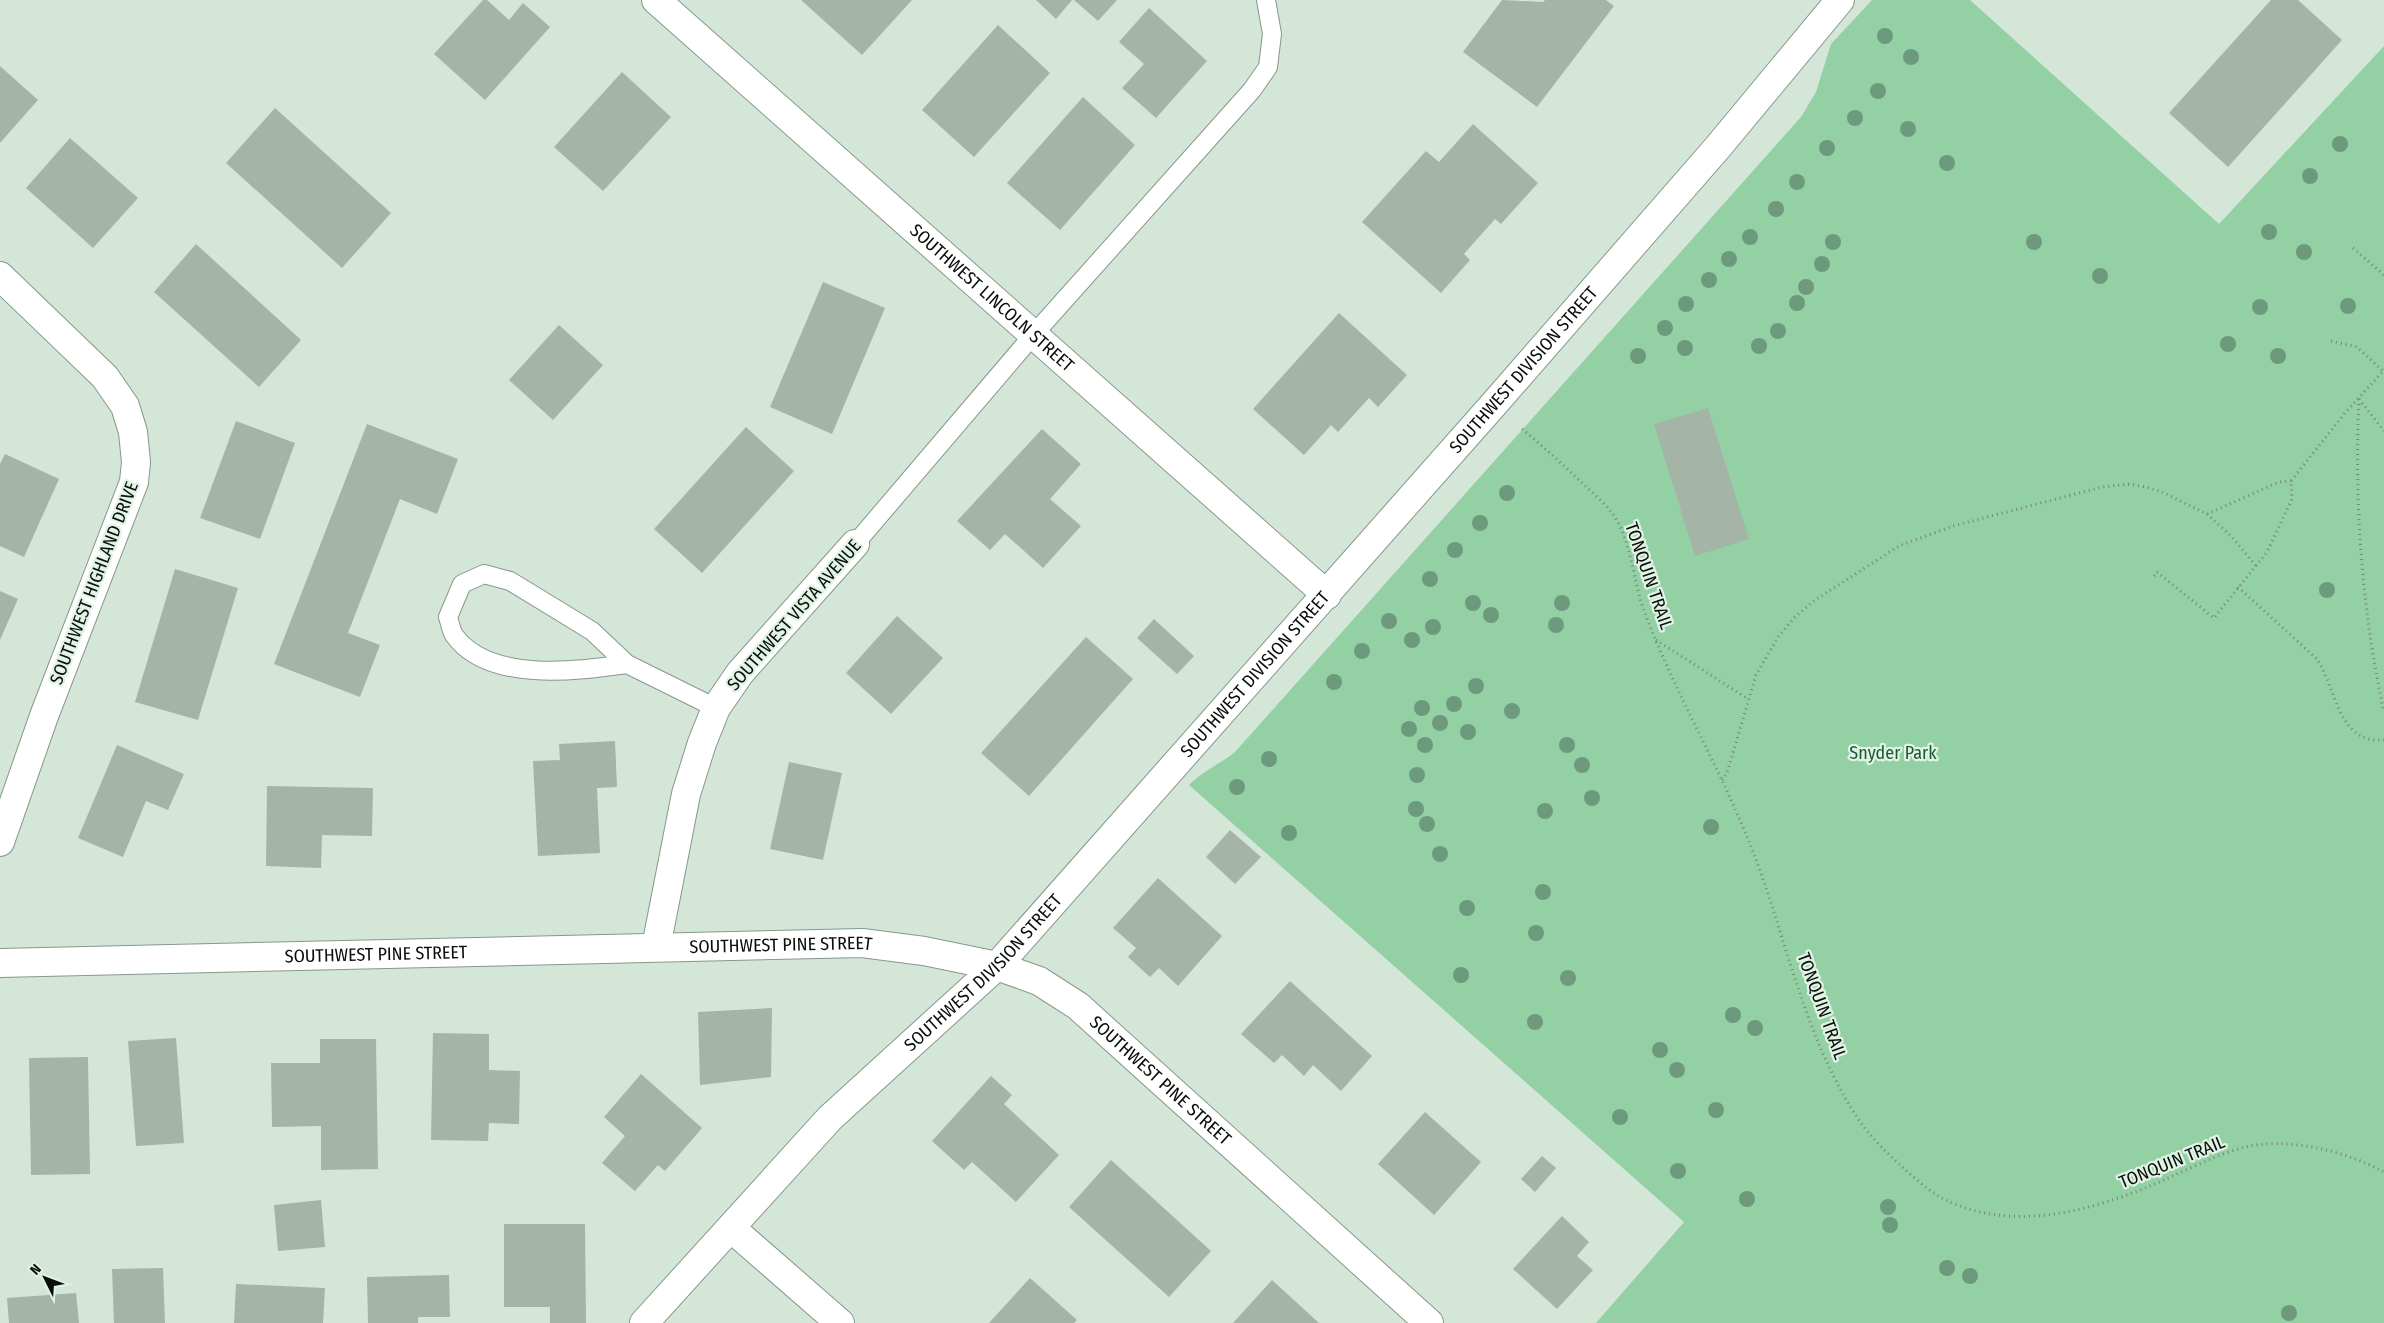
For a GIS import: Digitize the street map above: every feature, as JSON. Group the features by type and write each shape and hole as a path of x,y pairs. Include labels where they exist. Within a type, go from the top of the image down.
{"street":[{"name":"SOUTHWEST LINCOLN STREET","path":"656,0 1327,595"},
{"name":"SOUTHWEST DIVISION STREET","path":"644,1323 830,1118 997,966 1494,404 1718,147 1840,0"},
{"name":"SOUTHWEST HIGHLAND DRIVE","path":"0,276 105,377 125,406 132,432 136,462 134,482 44,716 0,842"},
{"name":"SOUTHWEST VISTA AVENUE","path":"656,947 686,794 702,743 716,708 740,673 855,544"},
{"name":"SOUTHWEST PINE STREET","path":"0,962 862,943 924,951 997,966 1039,981 1078,1006 1429,1323"},
{"path":"731,1228 840,1323"}],"lane":[{"name":"SOUTHWEST VISTA AVENUE","path":"855,544 1034,334 1252,90 1268,67 1272,34 1266,0"},
{"path":"627,664 582,670 519,670 468,650 453,633 448,617 462,584 484,574 510,581 592,631 627,664 716,708"}],"path":[{"path":"2353,248 2384,275"},
{"path":"2154,576 2158,572 2214,618 2268,552 2292,499 2291,481 2384,371 2357,347 2331,341"},
{"path":"2359,399 2384,431"},
{"path":"2359,399 2360,531 2369,628 2384,712"},
{"name":"TONQUIN TRAIL","path":"1494,404 1551,452 1611,512 1620,525 1636,574 1643,609 1722,780 1766,887 1817,1039 1845,1098 1858,1120 1881,1147 1917,1180 1938,1196 1982,1214 2012,1216 2045,1215 2101,1205 2224,1155 2245,1148 2266,1145 2316,1148 2365,1162 2384,1172"},
{"path":"2207,514 2279,482 2291,481"},
{"path":"1722,780 1727,773 1756,675 1778,637 1795,617 1835,585 1899,546 1954,526 2116,485 2146,487 2207,514 2231,536 2256,566"},
{"path":"2238,587 2317,659 2324,670 2338,710 2345,721 2360,735 2371,739 2384,740"},
{"path":"1656,640 1680,653 1748,699"}],"green space":[{"name":"Snyder Park","path":"1872,0 1970,0 2219,224 2384,46 2384,1323 1596,1323 1684,1222 1189,785 1235,752 1801,117 1816,92 1831,44"}],"building":[{"path":"483,0 487,0 509,20 523,3 550,27 485,100 434,54"},
{"path":"801,0 912,0 862,55"},
{"path":"1036,0 1072,0 1056,19"},
{"path":"1074,0 1117,0 1098,21"},
{"path":"1502,0 1543,2 1545,0 1606,0 1614,6 1537,107 1463,52"},
{"path":"2271,0 2298,0 2342,40 2228,167 2169,113"},
{"path":"1149,8 1207,61 1156,118 1122,88 1144,64 1119,42"},
{"path":"998,25 1050,73 974,157 922,110"},
{"path":"0,66 38,100 0,143"},
{"path":"622,72 671,117 603,191 554,147"},
{"path":"1083,97 1135,145 1060,230 1007,183"},
{"path":"275,108 391,213 342,268 226,163"},
{"path":"1473,124 1538,183 1501,224 1495,219 1464,254 1470,260 1441,293 1362,222 1426,151 1439,162"},
{"path":"70,138 138,198 93,248 26,188"},
{"path":"196,244 301,340 259,387 154,292"},
{"path":"823,282 885,308 832,434 770,407"},
{"path":"1339,313 1407,375 1378,407 1369,398 1338,432 1331,425 1304,455 1253,409"},
{"path":"559,325 603,365 553,420 509,380"},
{"path":"1708,408 1749,539 1695,556 1654,424"},
{"path":"236,421 295,443 260,539 200,518"},
{"path":"367,424 458,459 437,514 400,499 348,633 380,645 360,697 274,664"},
{"path":"746,427 794,471 702,573 654,529"},
{"path":"1042,429 1081,464 1050,499 1081,526 1043,568 1005,534 990,550 957,521"},
{"path":"5,454 59,479 24,557 0,546 0,464"},
{"path":"175,569 238,588 198,720 135,702"},
{"path":"0,591 18,599 0,640"},
{"path":"897,616 943,658 891,714 846,673"},
{"path":"1154,619 1194,656 1177,674 1137,638"},
{"path":"1086,637 1133,679 1029,796 981,753"},
{"path":"615,741 617,787 597,788 600,853 538,856 533,761 560,760 559,744"},
{"path":"117,745 184,774 168,810 146,801 123,857 78,838"},
{"path":"789,762 842,773 823,860 770,849"},
{"path":"267,786 373,788 372,836 322,835 321,868 266,866"},
{"path":"1230,830 1261,857 1235,884 1206,857"},
{"path":"1158,878 1222,936 1178,986 1159,968 1150,977 1128,957 1136,948 1113,928"},
{"path":"1290,981 1372,1056 1341,1091 1313,1065 1304,1076 1282,1055 1274,1063 1241,1034"},
{"path":"772,1008 771,1077 700,1085 698,1012"},
{"path":"433,1033 489,1034 489,1070 520,1071 519,1124 489,1123 488,1141 431,1140"},
{"path":"176,1038 184,1143 136,1146 128,1041"},
{"path":"320,1039 376,1039 378,1169 321,1170 321,1126 272,1127 271,1063 320,1063"},
{"path":"88,1057 90,1174 31,1175 29,1058"},
{"path":"641,1074 702,1128 665,1171 658,1165 635,1191 602,1163 625,1136 604,1117"},
{"path":"991,1076 1012,1095 1004,1104 1059,1155 1016,1202 972,1162 964,1170 932,1141"},
{"path":"1425,1112 1481,1162 1434,1215 1378,1164"},
{"path":"1542,1156 1556,1168 1535,1192 1521,1179"},
{"path":"1111,1160 1211,1251 1169,1297 1069,1207"},
{"path":"321,1200 325,1247 278,1251 274,1205"},
{"path":"1562,1216 1589,1242 1577,1256 1593,1270 1557,1309 1513,1269"},
{"path":"504,1224 585,1224 586,1323 550,1323 550,1307 504,1307"},
{"path":"163,1268 165,1323 114,1323 112,1269"},
{"path":"449,1275 450,1317 418,1317 418,1323 368,1323 367,1277"},
{"path":"1030,1278 1077,1320 1074,1323 989,1323"},
{"path":"1272,1280 1319,1323 1233,1323"},
{"path":"236,1284 325,1288 323,1323 234,1323"},
{"path":"76,1293 79,1323 9,1323 7,1298"}]}
